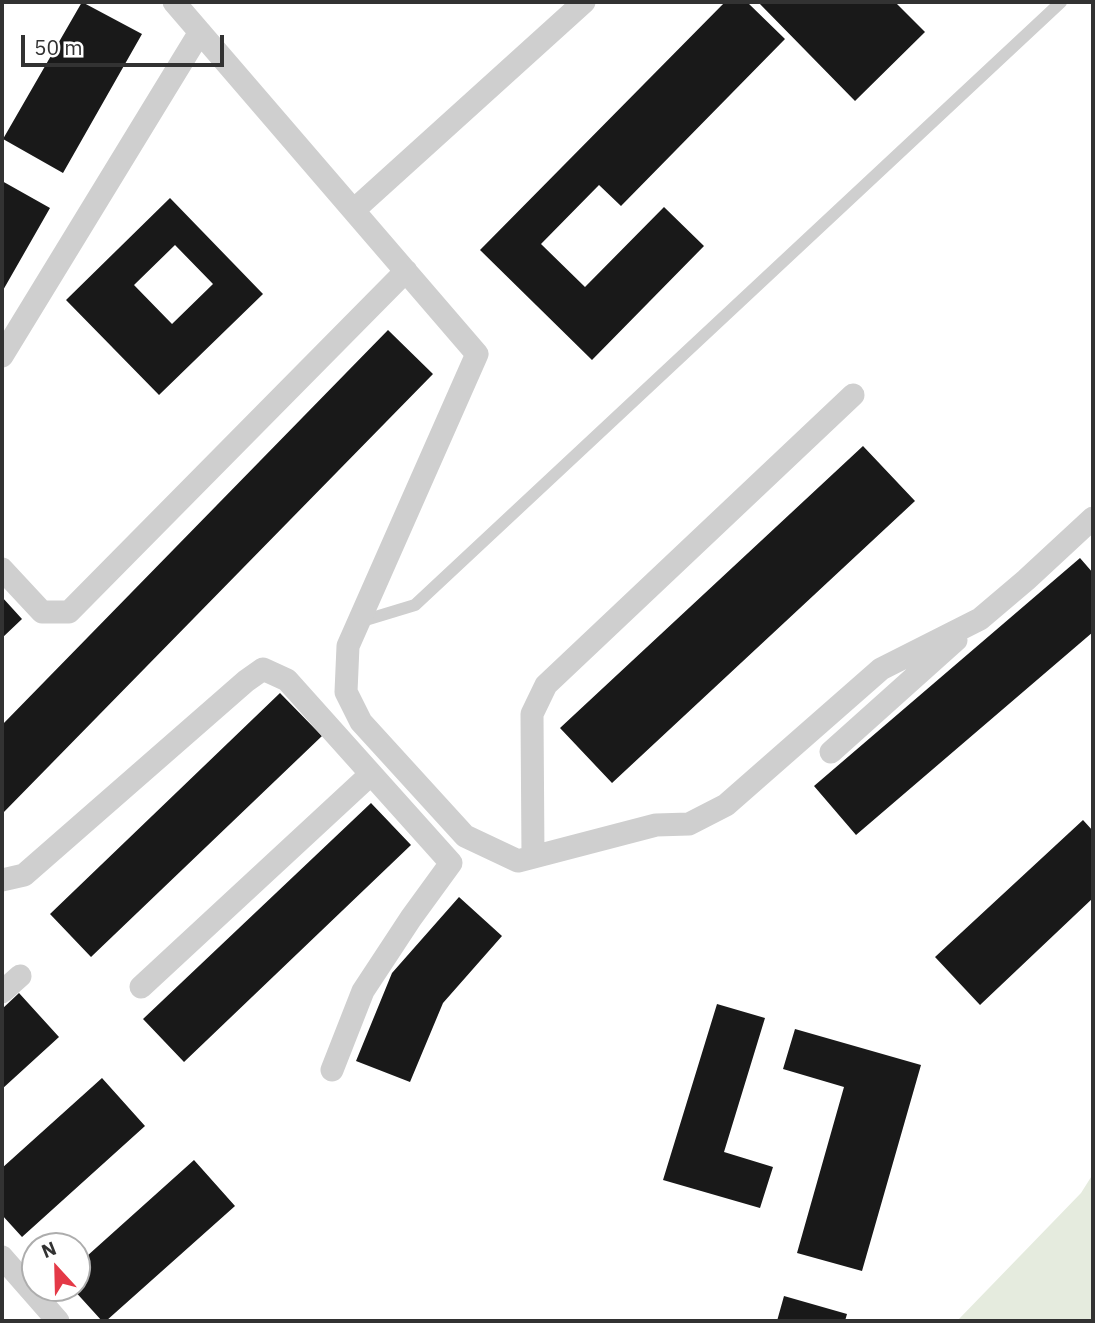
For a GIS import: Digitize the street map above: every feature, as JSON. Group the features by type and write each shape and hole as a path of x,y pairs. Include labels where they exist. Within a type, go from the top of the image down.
{"street":[{"path":"354,211 584,2"},
{"path":"180,4 200,32 477,354 348,646 346,692 361,722 465,836 518,860 656,825 689,824 726,805 881,669 980,619"},
{"path":"2,356 200,32"},
{"path":"2,569 42,612 69,612 406,271"},
{"path":"533,857 532,715 546,685 853,396"},
{"path":"831,752 1093,518"},
{"path":"2,880 24,875 246,681 263,670 287,680 451,863 363,991 332,1070"},
{"path":"141,987 371,774"},
{"path":"2,992 20,976"},
{"path":"2,1257 58,1321"}],"lane":[{"path":"359,622 415,605 1061,2"}],"shaded area":[{"path":"1093,1174 1093,1321 957,1321 1081,1193"}],"building":[{"path":"82,2 142,34 63,173 3,139"},
{"path":"725,2 747,2 785,39 621,206 599,185 541,244 585,287 664,207 704,246 592,360 480,250"},
{"path":"758,2 895,2 925,32 855,101"},
{"path":"2,181 50,208 2,292"},
{"path":"170,198 263,294 159,395 66,300","holes":["175,245 213,284 172,324 134,285"]},
{"path":"388,330 433,374 2,814 2,725"},
{"path":"863,446 915,501 612,783 560,728"},
{"path":"1080,558 1093,573 1093,632 856,835 814,786"},
{"path":"2,597 22,619 2,638"},
{"path":"280,693 322,736 91,957 50,914"},
{"path":"371,803 411,845 184,1062 143,1019"},
{"path":"1083,820 1093,831 1093,898 980,1005 935,957"},
{"path":"459,897 502,936 443,1003 410,1082 356,1061 392,973"},
{"path":"19,993 59,1037 2,1089 2,1009"},
{"path":"717,1004 765,1018 724,1152 773,1167 760,1208 663,1180"},
{"path":"795,1029 921,1065 862,1271 797,1253 844,1087 783,1069"},
{"path":"102,1078 145,1126 28,1232 21,1232 21,1236 2,1215 2,1168"},
{"path":"194,1160 235,1206 106,1321 102,1321 85,1302 91,1302 91,1252"},
{"path":"784,1296 847,1314 845,1321 777,1321"}]}
